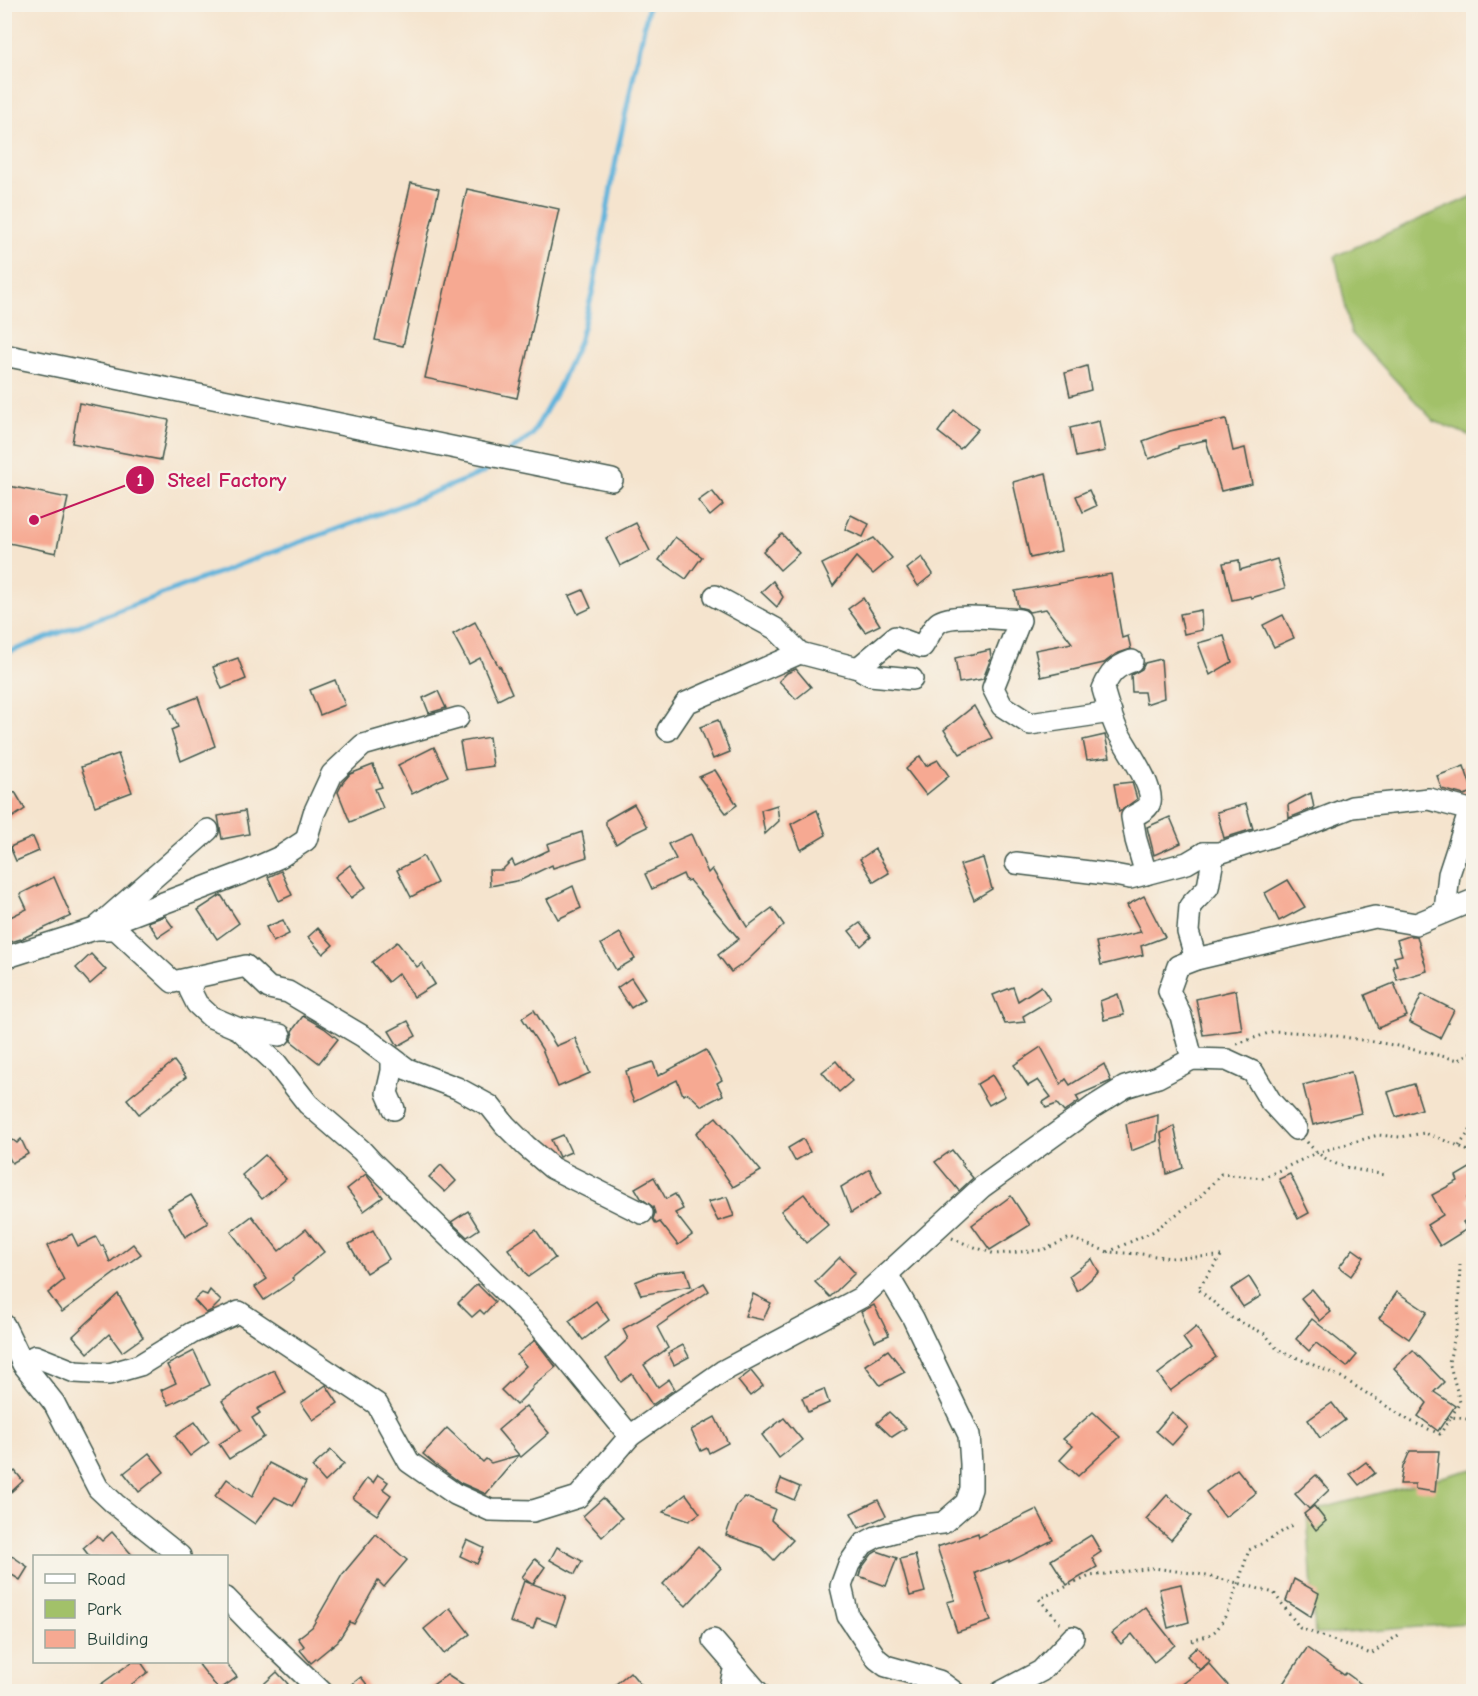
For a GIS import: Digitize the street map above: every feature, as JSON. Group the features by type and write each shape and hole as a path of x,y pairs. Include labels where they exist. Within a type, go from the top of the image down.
{"street":[{"path":"4,355 612,480"},
{"path":"715,596 776,628 800,653 858,668 870,675 912,678"},
{"path":"858,668 895,637 922,647 939,622 953,618 974,617 1020,620 993,688 1002,706 1029,724 1111,712"},
{"path":"668,730 686,704 800,653"},
{"path":"1132,662 1118,666 1104,689 1116,728 1149,791 1151,800 1148,807 1132,817 1146,874"},
{"path":"4,958 95,929 280,857 306,840 314,813 332,774 363,745 458,718"},
{"path":"1016,863 1130,879 1187,863 1204,853 1219,853 1301,827 1352,807 1429,799 1472,810 1449,874 1445,911"},
{"path":"95,929 208,830"},
{"path":"1196,959 1188,932 1190,906 1208,887 1212,865 1204,853"},
{"path":"1192,1059 1181,1017 1169,991 1178,966 1196,959 1375,917 1416,924 1473,900"},
{"path":"95,929 116,929 173,982 246,966 269,988 288,992 364,1036 407,1069 457,1088 490,1106 505,1125 552,1168 642,1213"},
{"path":"195,977 190,990 197,1004 211,1017 239,1029 280,1035"},
{"path":"239,1029 276,1063 308,1104 362,1150 537,1323 630,1436"},
{"path":"392,1058 392,1071 387,1093 394,1109"},
{"path":"23,1364 35,1356 75,1372 109,1374 140,1365 192,1333 239,1312 377,1404 409,1462 455,1494 490,1510 533,1511 578,1497 630,1436 723,1371 862,1297 982,1188 1092,1107 1125,1087 1158,1077 1192,1059 1227,1060 1253,1072 1271,1102 1296,1129"},
{"path":"888,1274 913,1318 969,1435 971,1489 966,1503 943,1523 914,1526 863,1544 849,1564 841,1586 848,1616 878,1659 886,1666 939,1680 954,1692"},
{"path":"4,1325 23,1364 54,1403 99,1488 178,1555"},
{"path":"228,1600 322,1692"},
{"path":"1001,1692 1041,1671 1073,1637"},
{"path":"713,1640 758,1692"},
{"path":"729,1692 735,1666"}],"path":[{"path":"1233,1045 1274,1031 1325,1034 1393,1045 1460,1060 1473,1050"},
{"path":"1459,1146 1473,1125"},
{"path":"1296,1129 1316,1153 1337,1166 1385,1175"},
{"path":"1108,1252 1152,1232 1199,1198 1221,1174 1263,1178 1316,1153 1378,1134 1400,1137 1425,1133 1473,1154"},
{"path":"934,1230 995,1254 1043,1250 1070,1238 1108,1252 1171,1258 1221,1256 1198,1289 1232,1318 1265,1334 1277,1349 1341,1377 1410,1421 1440,1434 1460,1402 1449,1362 1458,1322 1460,1265"},
{"path":"1451,1417 1473,1420"},
{"path":"1192,1641 1217,1631 1225,1616 1249,1550 1293,1525"},
{"path":"1073,1637 1039,1599 1089,1575 1154,1568 1198,1574 1274,1593 1300,1628 1371,1654 1400,1634"}],"green space":[{"path":"1473,196 1473,437 1434,421 1351,333 1335,256"},
{"path":"1473,1469 1473,1620 1467,1623 1315,1634 1307,1512"}],"building":[{"path":"411,183 439,189 403,346 375,340"},
{"path":"467,189 559,209 517,398 425,378"},
{"path":"1087,366 1091,390 1070,396 1065,373"},
{"path":"79,403 169,420 161,460 72,443"},
{"path":"954,410 978,429 960,449 938,432"},
{"path":"1226,419 1233,451 1245,448 1252,484 1221,491 1206,440 1178,446 1178,448 1149,459 1143,441 1170,431"},
{"path":"1099,421 1105,451 1076,457 1070,428"},
{"path":"1046,473 1061,551 1030,558 1013,482"},
{"path":"4,485 68,498 56,553 4,542"},
{"path":"1089,490 1096,506 1083,512 1076,496"},
{"path":"712,491 723,505 710,516 698,501"},
{"path":"851,515 869,524 863,537 845,529"},
{"path":"636,523 650,551 620,566 606,538"},
{"path":"782,534 799,553 780,570 763,551"},
{"path":"675,537 702,557 686,579 659,560"},
{"path":"874,538 892,558 873,574 856,557 833,586 822,564"},
{"path":"922,557 933,574 918,586 907,569"},
{"path":"1277,559 1285,588 1251,598 1250,596 1232,600 1223,563 1239,560 1240,570"},
{"path":"1111,574 1122,638 1128,636 1131,649 1116,654 1104,663 1041,677 1035,650 1072,643 1046,609 1029,612 1018,607 1015,591"},
{"path":"773,581 783,597 777,607 761,592"},
{"path":"583,590 591,608 578,614 569,596"},
{"path":"863,598 880,625 865,632 848,609"},
{"path":"1201,610 1202,630 1184,634 1180,614"},
{"path":"1283,615 1294,638 1274,647 1263,625"},
{"path":"475,622 500,666 512,693 498,700 480,658 469,664 453,634"},
{"path":"1224,636 1232,662 1210,675 1198,643"},
{"path":"990,650 991,658 983,679 959,683 955,658"},
{"path":"238,658 246,679 222,689 213,667"},
{"path":"1161,659 1164,698 1146,704 1144,692 1132,692 1131,675 1142,669 1145,663"},
{"path":"796,669 811,687 796,699 779,681 787,673"},
{"path":"335,680 345,705 320,715 310,690"},
{"path":"438,691 446,708 429,713 423,698"},
{"path":"198,697 215,746 181,761 171,730 178,727 170,708"},
{"path":"974,706 992,738 960,754 944,730"},
{"path":"718,720 730,752 713,759 700,727"},
{"path":"1105,735 1110,757 1087,760 1083,740"},
{"path":"489,737 493,766 465,770 460,742"},
{"path":"434,747 448,776 412,794 398,765"},
{"path":"118,754 132,792 95,806 81,767"},
{"path":"920,756 926,766 938,760 949,776 926,795 906,769"},
{"path":"373,765 382,787 375,789 383,808 350,822 338,792 350,774"},
{"path":"1464,766 1473,792 1464,795 1442,789 1437,776"},
{"path":"715,770 737,805 726,813 699,777"},
{"path":"1132,782 1137,799 1119,812 1114,784"},
{"path":"15,792 25,809 10,819 4,810 4,799"},
{"path":"1311,793 1314,808 1289,818 1288,805"},
{"path":"634,804 647,827 616,844 606,825 606,820"},
{"path":"1246,804 1253,829 1224,838 1217,812"},
{"path":"777,805 779,821 765,834 761,810"},
{"path":"817,810 826,835 801,850 791,824"},
{"path":"245,811 249,834 222,839 218,816"},
{"path":"1170,817 1181,843 1154,855 1147,827"},
{"path":"582,832 587,857 553,868 552,865 521,880 490,886 489,870 502,870 512,860 515,866 549,850 547,844"},
{"path":"691,834 708,873 712,869 747,927 772,908 784,925 747,961 731,972 718,955 739,939 689,880 686,881 683,874 652,889 645,874 676,859 668,844"},
{"path":"33,837 39,851 16,861 10,847"},
{"path":"875,849 889,873 874,882 860,859"},
{"path":"423,856 437,883 411,897 397,870"},
{"path":"983,858 992,889 974,900 960,865"},
{"path":"350,865 366,887 351,898 335,877"},
{"path":"281,871 292,895 279,901 268,877"},
{"path":"54,877 71,916 21,939 4,944 4,920 27,909 20,894"},
{"path":"1288,880 1305,907 1279,921 1265,893"},
{"path":"573,886 581,908 558,919 547,899"},
{"path":"221,895 239,923 217,939 198,910"},
{"path":"1144,896 1165,937 1141,946 1143,955 1101,965 1096,942 1141,932 1127,905"},
{"path":"165,916 173,927 158,937 148,922"},
{"path":"283,920 289,934 273,942 266,927"},
{"path":"860,923 871,937 861,946 849,931"},
{"path":"318,928 333,945 323,954 308,937"},
{"path":"620,933 635,959 616,970 601,944"},
{"path":"1417,936 1427,971 1397,980 1393,966 1397,965 1394,957 1402,955 1397,940"},
{"path":"397,942 417,967 422,963 435,984 414,997 399,973 388,982 372,962"},
{"path":"91,954 106,970 90,984 76,968"},
{"path":"631,978 645,999 631,1008 617,988"},
{"path":"1394,983 1407,1016 1378,1028 1365,995"},
{"path":"1041,986 1050,1000 1023,1016 1025,1022 1005,1024 993,995 1013,987 1018,1001"},
{"path":"1236,990 1242,1030 1203,1035 1196,999"},
{"path":"1118,994 1124,1015 1104,1020 1100,1001"},
{"path":"1422,994 1454,1010 1440,1038 1409,1022"},
{"path":"534,1010 556,1046 575,1038 590,1073 558,1087 542,1049 522,1018"},
{"path":"303,1016 338,1039 319,1063 291,1041 292,1031"},
{"path":"408,1021 416,1036 398,1046 389,1031"},
{"path":"1041,1047 1061,1084 1066,1079 1070,1085 1104,1064 1111,1081 1076,1096 1079,1101 1064,1112 1057,1104 1046,1108 1043,1102 1051,1097 1038,1080 1028,1086 1014,1065"},
{"path":"706,1050 722,1080 717,1083 723,1095 702,1106 688,1093 683,1095 677,1080 634,1102 626,1071 653,1062 658,1076"},
{"path":"174,1061 186,1077 139,1114 127,1099"},
{"path":"836,1061 852,1081 839,1092 822,1072"},
{"path":"1351,1072 1361,1113 1313,1125 1303,1085"},
{"path":"992,1075 1005,1096 989,1105 977,1084"},
{"path":"1414,1084 1422,1109 1396,1117 1388,1092"},
{"path":"1158,1115 1157,1141 1131,1151 1126,1124"},
{"path":"716,1117 761,1171 733,1187 696,1133"},
{"path":"1174,1126 1183,1168 1167,1174 1161,1133"},
{"path":"563,1135 571,1152 559,1157 551,1140"},
{"path":"21,1139 28,1154 12,1163 4,1144 13,1140 17,1143"},
{"path":"803,1139 810,1152 795,1161 788,1148"},
{"path":"952,1150 973,1178 959,1191 935,1162"},
{"path":"265,1155 286,1179 262,1199 242,1175"},
{"path":"441,1165 456,1181 445,1192 429,1177"},
{"path":"1473,1166 1473,1195 1467,1198 1473,1209 1473,1215 1463,1222 1467,1229 1440,1246 1427,1225 1443,1215 1432,1195 1458,1181 1456,1176"},
{"path":"870,1169 881,1194 851,1213 841,1187"},
{"path":"366,1174 383,1197 364,1211 347,1189"},
{"path":"1290,1174 1309,1213 1298,1219 1279,1179"},
{"path":"654,1177 666,1199 675,1194 683,1209 675,1213 692,1235 678,1245 660,1222 656,1224 653,1219 655,1213 653,1207 641,1198 635,1188"},
{"path":"804,1194 828,1225 806,1243 781,1211"},
{"path":"191,1195 208,1223 185,1237 168,1208"},
{"path":"1011,1196 1030,1225 990,1250 972,1225"},
{"path":"727,1197 734,1216 718,1221 708,1202"},
{"path":"468,1211 479,1229 467,1237 451,1222"},
{"path":"252,1216 279,1251 306,1229 324,1252 292,1278 294,1280 264,1300 255,1287 267,1279 231,1232"},
{"path":"373,1230 389,1259 366,1273 349,1244"},
{"path":"536,1230 555,1258 528,1277 508,1249"},
{"path":"72,1234 78,1246 96,1237 101,1246 103,1245 110,1262 133,1244 141,1254 62,1312 48,1293 64,1280 47,1246"},
{"path":"1353,1249 1364,1257 1351,1276 1339,1267"},
{"path":"840,1257 855,1273 830,1297 815,1282"},
{"path":"1092,1259 1099,1272 1077,1291 1069,1276"},
{"path":"686,1270 691,1286 641,1295 635,1282 657,1273"},
{"path":"1249,1277 1261,1296 1243,1307 1231,1289"},
{"path":"704,1283 709,1291 657,1327 668,1348 644,1365 658,1387 669,1379 675,1389 652,1405 632,1374 621,1382 606,1359 628,1339 623,1329"},
{"path":"477,1284 495,1302 484,1314 480,1310 472,1317 458,1303"},
{"path":"1312,1289 1331,1312 1320,1321 1301,1298"},
{"path":"210,1290 221,1301 206,1313 194,1300 202,1293 207,1295"},
{"path":"1397,1292 1427,1312 1409,1339 1379,1318"},
{"path":"118,1294 143,1337 122,1352 109,1334 88,1353 73,1336"},
{"path":"753,1294 771,1303 763,1320 745,1316"},
{"path":"596,1301 609,1320 583,1340 569,1321"},
{"path":"874,1305 889,1335 875,1341 861,1312"},
{"path":"1312,1319 1357,1355 1347,1367 1316,1343 1309,1351 1296,1339"},
{"path":"1196,1327 1216,1357 1170,1391 1158,1374 1191,1349 1183,1338"},
{"path":"535,1340 556,1367 532,1387 516,1405 501,1390 526,1366 517,1355"},
{"path":"683,1345 689,1357 674,1365 668,1353"},
{"path":"888,1350 905,1372 880,1385 865,1365"},
{"path":"1413,1350 1444,1382 1434,1392 1455,1406 1438,1431 1418,1416 1427,1403 1394,1368"},
{"path":"194,1351 210,1385 169,1405 161,1390 176,1383 167,1365"},
{"path":"274,1370 286,1393 257,1409 260,1413 252,1418 264,1437 229,1459 219,1444 241,1430 222,1401 247,1384"},
{"path":"751,1371 763,1386 750,1396 738,1381"},
{"path":"326,1385 338,1403 313,1420 301,1403"},
{"path":"824,1389 829,1403 808,1412 802,1398"},
{"path":"1332,1403 1345,1420 1320,1438 1308,1420"},
{"path":"526,1406 549,1433 521,1457 498,1430"},
{"path":"889,1412 906,1428 892,1437 877,1423"},
{"path":"1093,1412 1120,1437 1078,1476 1060,1460 1073,1446 1063,1439"},
{"path":"1172,1412 1188,1427 1172,1445 1156,1431"},
{"path":"715,1417 728,1443 709,1453 707,1448 701,1451 691,1430"},
{"path":"784,1418 802,1440 779,1458 762,1435"},
{"path":"195,1422 209,1442 190,1456 175,1436"},
{"path":"447,1428 483,1462 486,1459 491,1463 519,1455 486,1494 461,1483 423,1454"},
{"path":"331,1450 344,1464 325,1482 312,1467"},
{"path":"1410,1451 1439,1451 1435,1492 1415,1489 1415,1484 1400,1484 1403,1467"},
{"path":"149,1453 164,1472 139,1492 124,1473"},
{"path":"1366,1462 1375,1473 1359,1485 1350,1474"},
{"path":"269,1463 306,1482 293,1506 275,1497 255,1524 215,1496 227,1479 252,1497"},
{"path":"1237,1469 1256,1493 1225,1517 1206,1492"},
{"path":"15,1471 23,1481 11,1492 4,1481"},
{"path":"378,1475 388,1482 383,1489 391,1495 377,1515 353,1498 367,1478 373,1483"},
{"path":"1316,1475 1329,1490 1309,1509 1295,1494"},
{"path":"781,1479 800,1487 794,1500 776,1492"},
{"path":"686,1494 700,1513 689,1521 663,1512"},
{"path":"1167,1495 1192,1516 1171,1540 1146,1519"},
{"path":"745,1497 775,1509 771,1520 793,1540 774,1560 762,1548 726,1535 737,1505"},
{"path":"603,1498 622,1518 602,1537 583,1516"},
{"path":"878,1500 886,1516 859,1528 851,1513"},
{"path":"1314,1506 1326,1521 1316,1530 1304,1514"},
{"path":"1037,1509 1053,1540 1009,1562 1009,1560 975,1573 991,1621 957,1632 947,1602 955,1600 937,1547 978,1533 979,1537"},
{"path":"112,1532 132,1555 88,1555 83,1548 97,1536 102,1541"},
{"path":"376,1534 407,1560 384,1587 378,1581 354,1624 350,1622 338,1641 311,1663 300,1650 304,1646 298,1638 312,1627 342,1575"},
{"path":"1091,1535 1101,1552 1092,1558 1097,1567 1067,1585 1051,1560"},
{"path":"467,1540 484,1548 477,1564 460,1556"},
{"path":"698,1546 721,1568 686,1606 663,1584"},
{"path":"557,1547 582,1561 575,1574 550,1560"},
{"path":"877,1551 897,1558 886,1586 859,1576 861,1569"},
{"path":"915,1555 925,1592 910,1596 900,1559"},
{"path":"12,1556 28,1567 20,1580 4,1570"},
{"path":"535,1559 545,1567 533,1584 566,1596 556,1625 537,1618 533,1629 510,1622 524,1581 532,1584 522,1577"},
{"path":"1294,1579 1319,1593 1311,1617 1286,1601"},
{"path":"1181,1584 1189,1622 1168,1628 1159,1589"},
{"path":"1145,1607 1175,1645 1154,1662 1132,1634 1121,1644 1112,1633"},
{"path":"450,1608 470,1634 444,1654 424,1629"},
{"path":"1197,1647 1210,1661 1200,1670 1187,1656"},
{"path":"1307,1648 1344,1675 1346,1673 1361,1684 1356,1692 1294,1692 1282,1685"},
{"path":"131,1663 142,1663 148,1672 121,1692 90,1692"},
{"path":"198,1663 226,1663 237,1677 219,1690"},
{"path":"1209,1664 1234,1692 1172,1692"},
{"path":"277,1672 288,1684 280,1692 255,1692"},
{"path":"630,1672 647,1692 623,1692 616,1684"},
{"path":"447,1675 473,1692 423,1692"},
{"path":"361,1677 373,1692 342,1692"}],"waterway":[{"path":"509,452 532,435 558,389 579,342 593,290 618,149 649,4"},
{"path":"4,654 387,511 482,473 497,462"}],"place":[{"name":"Steel Factory","path":"34,520"}]}
